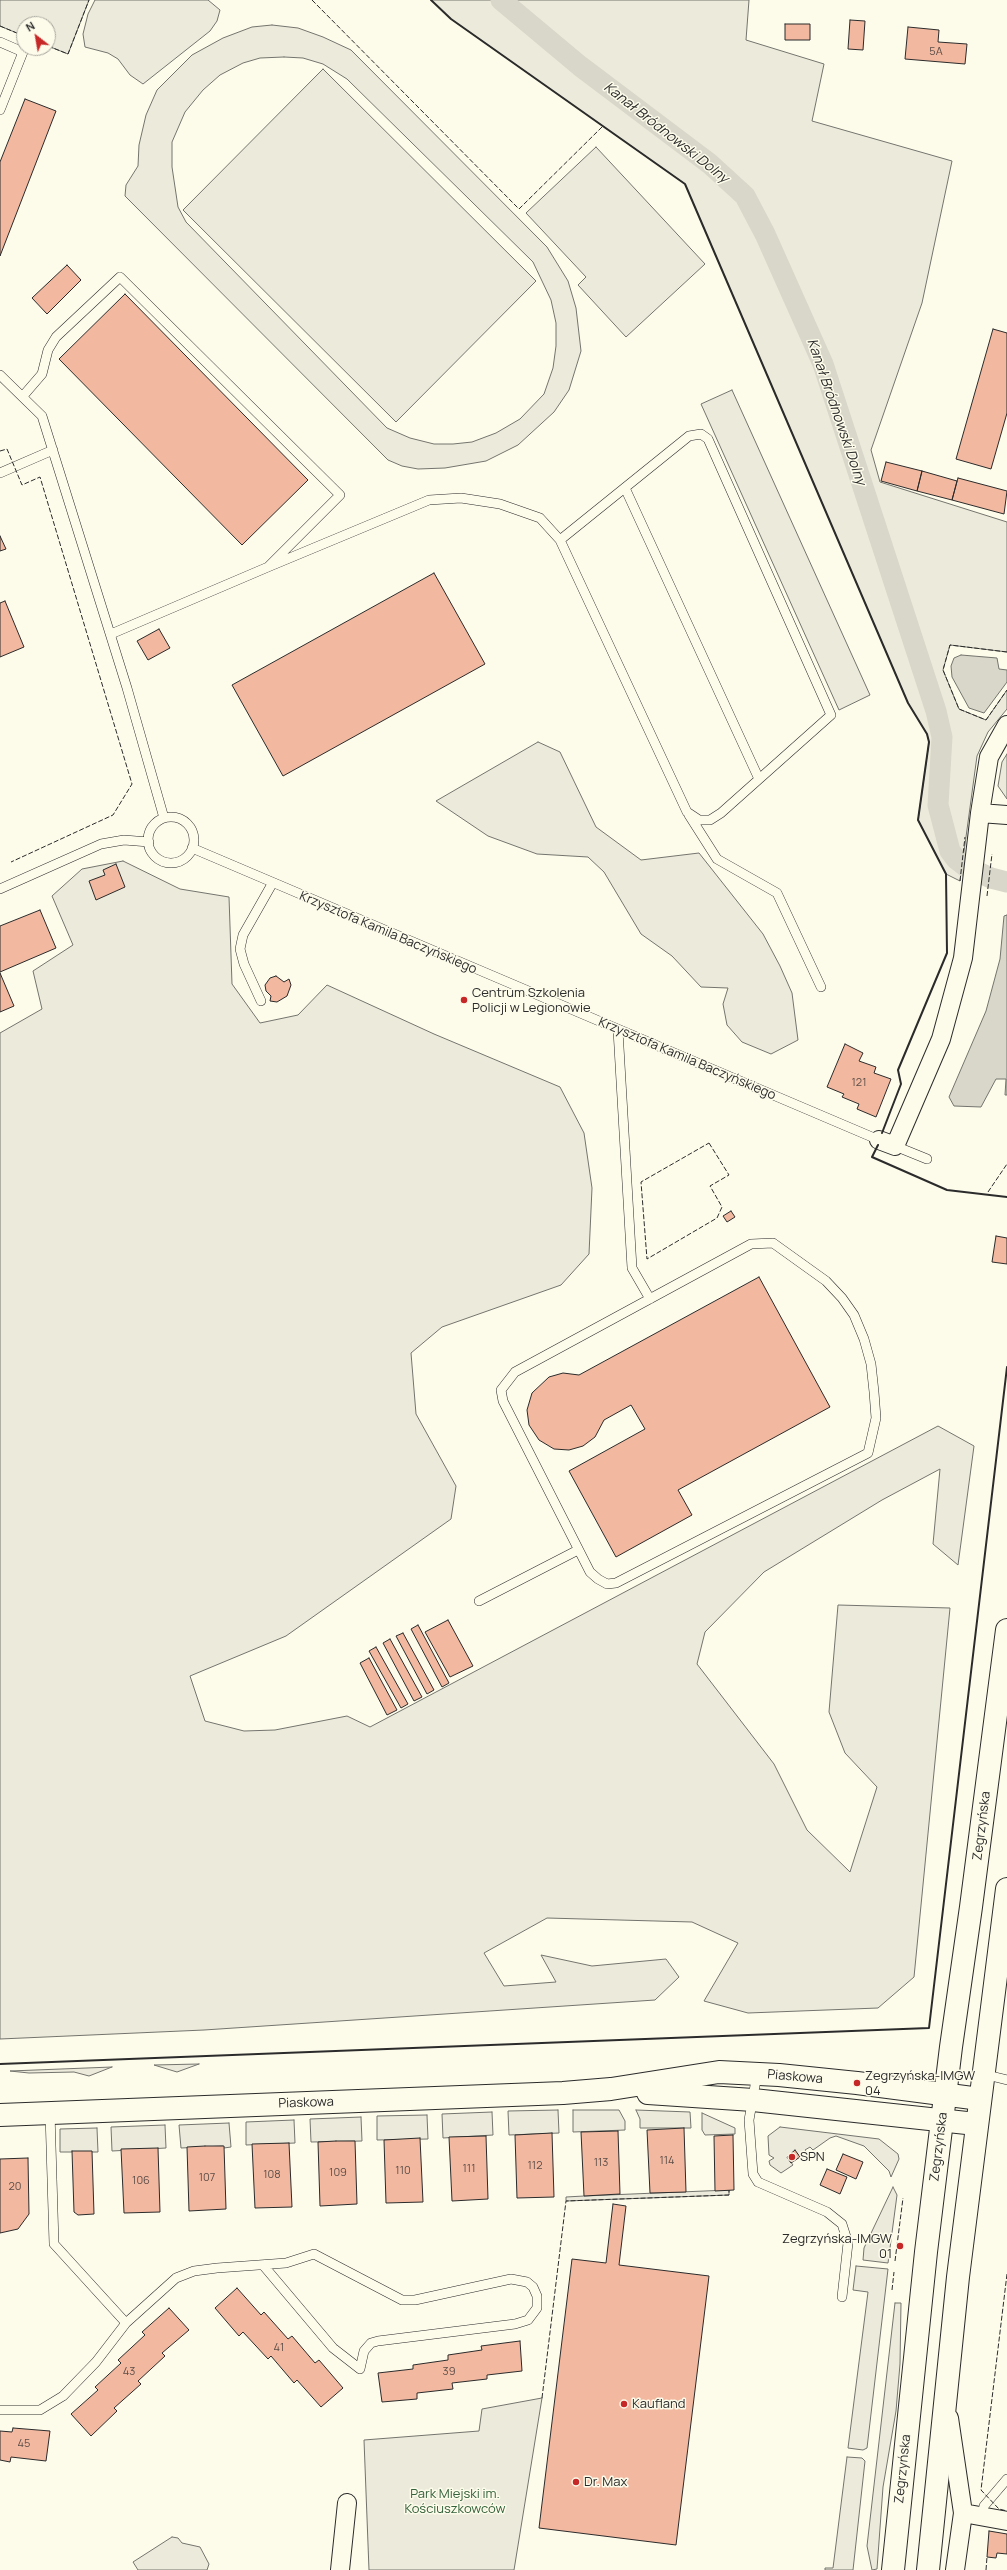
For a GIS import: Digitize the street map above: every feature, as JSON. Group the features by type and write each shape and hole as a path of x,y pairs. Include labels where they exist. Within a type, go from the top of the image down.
{"main road":[{"name":"Zegrzyńska","path":"893,2570 926,2252 1007,1630"},
{"path":"928,2570 945,2391 976,2124 1007,1889"},
{"name":"Piaskowa","path":"0,2115 496,2096 611,2089 719,2072 856,2083 946,2096 980,2099"},
{"name":"Piaskowa","path":"611,2089 753,2100 976,2124"}],"street":[{"path":"887,1143 941,1039 963,958 970,890 989,757 1007,725"},
{"path":"980,814 1007,815"},
{"path":"945,2391 963,2513 955,2570"},
{"path":"340,2570 347,2503"},
{"path":"963,2513 1007,2521"}],"lane":[{"path":"0,42 24,52 0,110"},
{"path":"23,396 42,374 48,350 56,337 120,277 340,495 268,567"},
{"path":"0,375 42,416 111,634 164,818"},
{"path":"560,540 689,436 701,434 708,439 831,715 710,820 699,820 687,812"},
{"path":"0,473 53,450"},
{"path":"624,488 758,779"},
{"path":"111,634 429,500 461,498 500,504 540,518 560,540 687,812 717,859 777,893 821,987"},
{"path":"164,818 179,818 185,822 193,834 192,848 180,860 164,861 156,857 149,842 152,827 164,818"},
{"path":"0,889 101,844 124,840 149,842"},
{"name":"Krzysztofa Kamila Baczyńskiego","path":"192,848 272,884 927,1159"},
{"path":"261,1001 244,964 240,949 243,935 272,884"},
{"path":"618,1030 632,1268 650,1299"},
{"path":"773,1243 826,1281 842,1298 864,1339 871,1364 876,1418 868,1453 616,1584 607,1584 590,1572 503,1401 501,1390 515,1372 650,1299 751,1244 773,1243"},
{"path":"480,1601 578,1550"},
{"path":"757,2074 749,2120 753,2174 758,2182 827,2212 842,2224 848,2243 842,2298"},
{"path":"983,2074 1007,2080"},
{"path":"50,2113 54,2244 126,2323"},
{"path":"0,2410 40,2410 63,2396 96,2362 126,2323 183,2275 217,2268 286,2263 310,2254 319,2255 394,2297 409,2301 517,2279 526,2282 535,2291 537,2308 528,2320 515,2324 371,2343 364,2351 360,2370 333,2348 263,2265"},
{"path":"982,2516 984,2506 1007,2479"}],"green space":[{"path":"0,0 89,0 68,54 56,49 56,16 16,16 16,33 0,26"},
{"path":"95,0 208,0 220,10 217,21 210,31 143,84 130,75 118,59 108,53 85,47 83,34 88,14"},
{"path":"431,0 749,0 746,40 824,64 812,121 952,161 922,303 871,450 880,482 1007,522 1007,652 950,645 943,670 959,709 986,720 1007,690 1007,709 988,732 977,756 960,881 946,874 918,820 929,742 927,734 908,703 685,184 451,19"},
{"path":"272,25 298,28 323,37 351,50 547,247 568,281 576,308 581,351 569,390 554,412 518,445 486,461 445,468 418,469 402,466 388,460 125,196 126,185 138,166 139,145 146,115 157,90 192,55 223,38 252,27","holes":["260,58 303,58 323,64 347,79 533,262 551,300 556,323 556,346 553,368 544,394 520,419 496,433 472,442 434,444 410,438 387,428 186,222 178,207 172,167 172,142 185,112 203,90 220,75 243,63"]},
{"path":"323,69 536,281 396,422 183,210"},
{"path":"596,147 705,264 626,337 578,285 586,277 526,213"},
{"path":"732,390 870,695 839,710 701,404"},
{"path":"538,742 560,752 596,827 641,860 699,853 763,934 780,966 792,993 798,1040 771,1054 742,1042 727,1025 723,1004 728,988 701,987 672,956 641,934 604,872 588,857 537,854 488,836 436,801"},
{"path":"1007,754 1007,799 998,786 1002,762"},
{"path":"123,861 180,889 229,897 232,984 260,1023 298,1015 327,985 434,1034 560,1087 584,1133 592,1188 589,1254 561,1285 442,1327 411,1353 416,1414 456,1486 451,1519 286,1636 190,1676 205,1721 244,1731 275,1730 347,1716 370,1727 938,1426 974,1446 958,1565 933,1544 940,1469 882,1500 764,1572 705,1632 697,1664 774,1764 807,1830 850,1872 877,1787 845,1753 829,1712 838,1605 950,1608 914,1977 878,2008 748,2013 704,2001 738,1943 692,1922 547,1918 484,1953 504,1986 556,1982 541,1955 592,1966 666,1959 679,1977 655,2000 204,2030 0,2039 0,1033 42,1009 33,971 73,945 52,896 82,869"},
{"path":"199,2064 177,2072 154,2065"},
{"path":"112,2067 89,2076 74,2072 29,2073 10,2071"},
{"path":"558,2110 559,2133 509,2135 508,2111"},
{"path":"573,2110 619,2110 625,2121 625,2130 573,2132"},
{"path":"636,2110 690,2112 691,2128 640,2128 640,2119"},
{"path":"492,2112 493,2135 443,2138 442,2114"},
{"path":"702,2113 735,2128 735,2134 705,2135 702,2130"},
{"path":"427,2115 428,2139 377,2140 377,2116"},
{"path":"361,2117 362,2141 311,2142 310,2119"},
{"path":"294,2120 295,2143 246,2145 246,2122"},
{"path":"229,2123 231,2147 181,2148 179,2125"},
{"path":"165,2125 166,2148 112,2151 111,2127"},
{"path":"780,2127 879,2139 898,2154 899,2159 891,2177 889,2171 864,2146 836,2136 830,2138 813,2150 810,2147 805,2150 808,2154 802,2159 795,2151 787,2157 793,2165 781,2173 770,2165 769,2161 774,2158 769,2155 768,2136"},
{"path":"97,2128 98,2152 60,2152 60,2129"},
{"path":"893,2187 897,2195 888,2263 863,2260 864,2248"},
{"path":"729,2190 729,2195 566,2201 566,2197"},
{"path":"856,2266 888,2269 867,2448 863,2450 848,2448 868,2292 853,2290"},
{"path":"895,2303 901,2303 900,2364 896,2411 883,2487 877,2569 872,2570 867,2546"},
{"name":"Park Miejski im. Kościuszkowców","path":"542,2398 514,2570 369,2570 364,2440 479,2431 482,2409"},
{"path":"847,2457 862,2458 865,2461 853,2570 825,2570 825,2568 833,2568"},
{"path":"172,2537 178,2538 182,2543 200,2547 209,2564 207,2570 138,2570 133,2562"}],"shaded area":[{"path":"961,655 997,658 999,669 1007,670 1007,682 984,713 969,708 952,677 951,666 954,658"},
{"path":"1007,915 1007,1095 1005,1095 1006,1079 996,1079 981,1107 954,1106 949,1097 986,1011 1000,959 1004,916"}],"building":[{"path":"850,20 865,21 863,50 848,49"},
{"path":"785,24 810,24 810,40 785,40"},
{"path":"908,27 939,30 938,42 967,44 965,64 905,59"},
{"path":"25,99 56,111 0,256 0,162"},
{"path":"67,265 81,280 47,314 32,298"},
{"path":"125,294 308,480 242,545 59,359"},
{"path":"993,329 1007,333 1007,413 991,469 956,459"},
{"path":"886,462 922,471 917,491 881,481"},
{"path":"922,471 957,481 952,500 917,491"},
{"path":"958,478 1007,491 1004,514 952,500"},
{"path":"0,536 6,549 0,551"},
{"path":"434,573 485,664 283,776 232,685"},
{"path":"5,601 24,647 0,657 0,603"},
{"path":"159,629 170,648 148,660 137,641"},
{"path":"116,864 125,887 96,900 89,881 105,875 103,870"},
{"path":"40,910 56,948 0,972 0,926"},
{"path":"0,973 14,1006 0,1012"},
{"path":"276,976 284,982 289,979 291,985 287,996 277,1002 270,1001 271,996 266,991 265,985 270,978"},
{"path":"845,1044 863,1053 859,1061 876,1067 874,1073 891,1079 876,1117 857,1109 859,1104 842,1097 844,1094 827,1087"},
{"path":"731,1211 735,1217 727,1222 723,1216"},
{"path":"996,1236 1007,1238 1007,1264 992,1262"},
{"path":"759,1277 830,1407 678,1490 692,1515 616,1557 569,1471 645,1429 631,1405 604,1420 595,1437 583,1446 569,1450 554,1449 539,1440 529,1425 527,1410 532,1393 549,1377 563,1373 579,1375"},
{"path":"448,1620 473,1666 450,1677 425,1632"},
{"path":"418,1625 449,1683 442,1687 411,1629"},
{"path":"403,1633 434,1690 427,1694 396,1636"},
{"path":"390,1639 422,1697 414,1701 383,1643"},
{"path":"376,1647 408,1704 401,1708 369,1651"},
{"path":"369,1658 397,1710 387,1715 360,1663"},
{"path":"684,2128 686,2192 650,2193 647,2130"},
{"path":"618,2131 620,2194 584,2196 581,2132"},
{"path":"552,2133 554,2197 517,2198 515,2135"},
{"path":"733,2135 734,2190 715,2191 714,2136"},
{"path":"486,2136 488,2199 452,2201 449,2137"},
{"path":"420,2138 423,2202 386,2203 384,2140"},
{"path":"355,2141 357,2204 320,2206 318,2142"},
{"path":"289,2143 292,2207 255,2208 252,2144"},
{"path":"224,2146 226,2209 189,2211 187,2147"},
{"path":"158,2148 160,2212 124,2213 121,2149"},
{"path":"795,2150 800,2157 791,2163 787,2157"},
{"path":"72,2151 92,2151 94,2214 78,2215 74,2212"},
{"path":"843,2154 863,2162 856,2179 836,2170"},
{"path":"28,2158 29,2214 18,2229 0,2233 0,2159"},
{"path":"827,2169 847,2177 840,2194 820,2185"},
{"name":"Kaufland","path":"613,2204 626,2206 619,2265 709,2276 676,2545 539,2528 572,2259 606,2263"},
{"path":"237,2288 261,2315 264,2312 288,2339 292,2336 315,2363 319,2360 343,2388 321,2407 297,2380 294,2383 271,2356 268,2359 243,2332 239,2336 215,2308"},
{"path":"169,2308 189,2330 162,2353 165,2356 138,2381 141,2384 114,2408 117,2411 91,2436 71,2414 98,2390 95,2387 121,2363 118,2360 145,2335 142,2332"},
{"path":"520,2341 522,2371 487,2375 487,2379 452,2383 453,2389 417,2393 417,2399 382,2402 378,2373 413,2369 413,2365 448,2360 448,2355 482,2350 481,2346"},
{"path":"13,2428 50,2431 46,2461 11,2457 10,2462 0,2460 0,2431 12,2432"},
{"path":"989,2531 1007,2534 1007,2554 997,2553 996,2558 987,2557"}],"waterway":[{"name":"Kanał Bródnowski Dolny","path":"501,0 580,66 710,164 745,196 765,234 823,364 936,711 942,737 938,805 950,851 956,859 965,866 991,878 1007,882"}],"fence":[{"path":"56,49 68,54 89,0"},
{"path":"312,0 519,209 603,126"},
{"path":"0,26 16,33"},
{"path":"0,451 7,449 22,485 40,477 132,784 113,815 11,862"},
{"path":"1007,652 950,645 943,670 959,709 986,720 1007,690"},
{"path":"960,881 965,837"},
{"path":"987,896 992,854"},
{"path":"709,1143 729,1175 710,1186 722,1207 717,1218 647,1259 641,1182 709,1143"},
{"path":"988,1192 1007,1164"},
{"path":"542,2398 566,2201 729,2195 729,2190"},
{"path":"895,2261 903,2198"},
{"path":"892,2290 894,2272"},
{"path":"1007,2274 981,2490 999,2509 1007,2511"},
{"path":"986,2570 987,2557"}],"wall":[{"path":"431,0 451,19 685,184 908,703 927,734 929,742 918,820 946,874 947,953 898,1070 901,1084 882,1133"},
{"path":"878,1145 872,1157 947,1190 1007,1197"},
{"path":"0,2064 929,2028 1007,1367"}],"place":[{"name":"Centrum Szkolenia Policji w Legionowie","path":"464,1000"},
{"name":"Zegrzyńska-IMGW 04","path":"857,2083"},
{"name":"SPN","path":"792,2157"},
{"name":"Zegrzyńska-IMGW 01","path":"900,2246"},
{"name":"Kaufland","path":"624,2404"},
{"name":"Dr. Max","path":"576,2482"}]}
